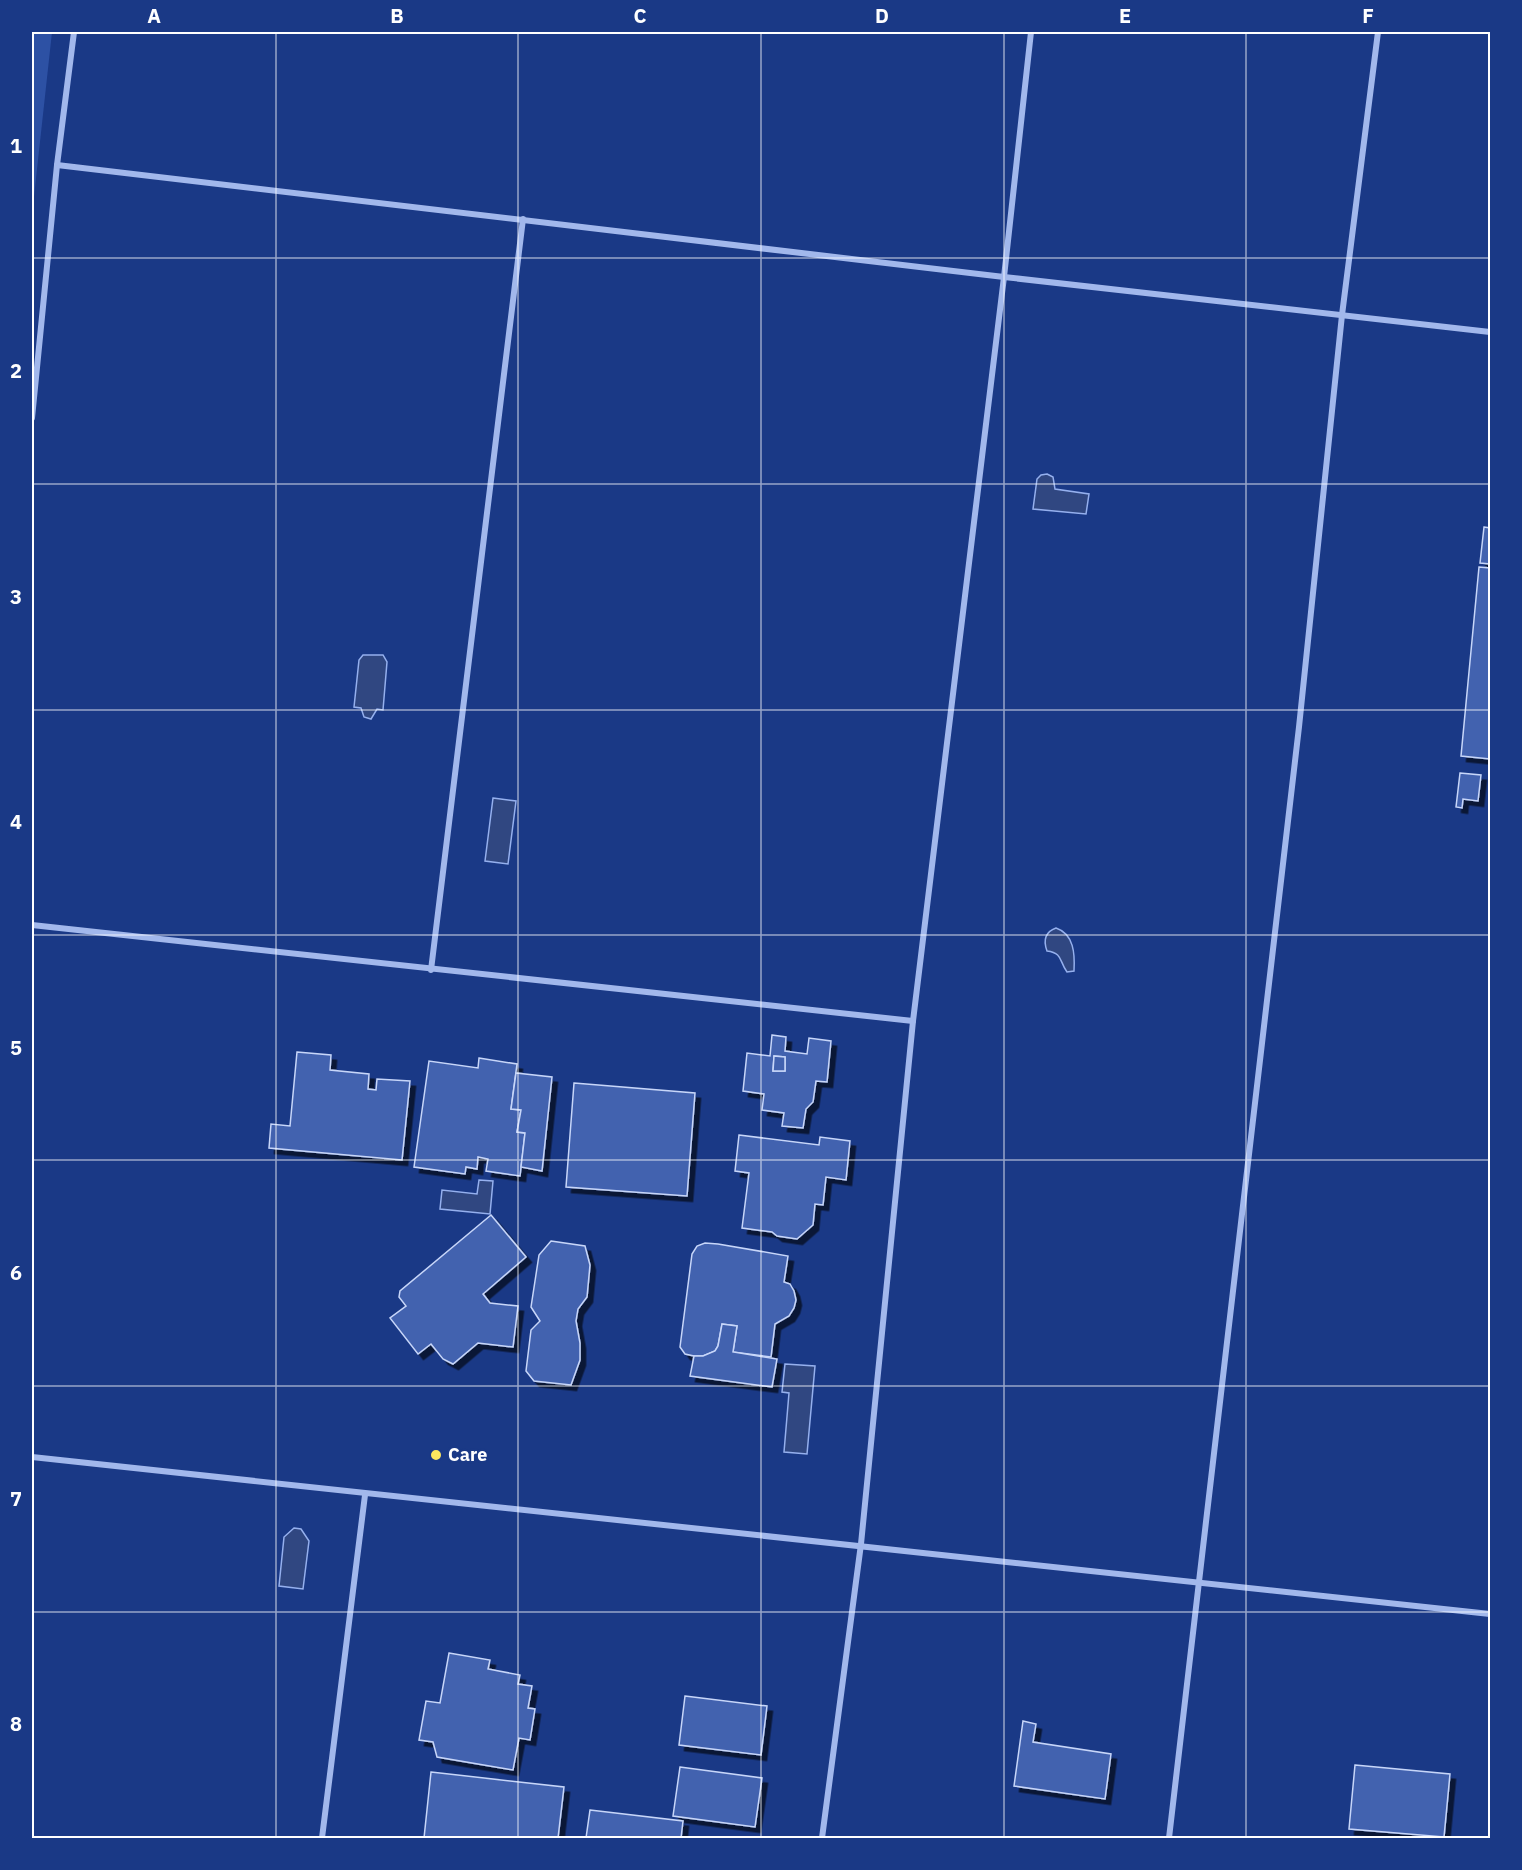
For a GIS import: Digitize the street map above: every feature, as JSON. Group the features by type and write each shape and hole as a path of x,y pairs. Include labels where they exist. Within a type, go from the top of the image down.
{"street":[{"path":"32,418 57,165 74,32"},
{"path":"822,1839 861,1544 913,1021 1004,277 1031,32"},
{"path":"1169,1839 1300,715 1342,315 1378,32"},
{"path":"57,165 1491,332"},
{"path":"431,970 523,219"},
{"path":"32,925 913,1021"},
{"path":"32,1457 365,1495 1198,1580 1491,1614"},
{"path":"322,1839 365,1495"}],"shaded area":[{"path":"32,32 52,32 32,215"},
{"path":"1047,474 1053,477 1055,489 1089,494 1086,514 1033,509 1037,479"},
{"path":"363,655 383,655 387,662 383,710 377,709 371,719 364,717 361,708 354,707 359,660"},
{"path":"493,798 516,801 508,864 485,861"},
{"path":"1056,928 1067,935 1070,940 1074,971 1067,972 1058,956 1047,951 1046,937"},
{"path":"479,1180 493,1181 490,1214 440,1209 442,1190 477,1194"},
{"path":"785,1364 815,1366 807,1454 784,1452 789,1393 782,1392"},
{"path":"294,1528 301,1529 309,1541 303,1589 279,1586 284,1537"}],"building":[{"path":"1484,527 1490,528 1490,564 1480,563"},
{"path":"1479,567 1490,568 1490,759 1461,756"},
{"path":"1460,773 1481,775 1478,801 1463,799 1462,808 1456,807"},
{"path":"772,1035 786,1037 785,1051 807,1054 809,1038 831,1041 827,1082 816,1081 813,1102 806,1109 803,1128 782,1126 784,1113 762,1110 764,1094 743,1091 747,1053 770,1056","holes":["774,1056 785,1057 785,1071 773,1071"]},
{"path":"297,1052 331,1055 330,1070 369,1074 368,1089 376,1090 377,1079 410,1081 402,1160 269,1148 271,1124 290,1126"},
{"path":"774,1056 785,1057 785,1071 773,1071"},
{"path":"479,1058 517,1064 511,1109 521,1110 517,1132 525,1133 520,1176 486,1171 488,1159 478,1157 477,1169 466,1167 465,1174 414,1167 429,1061 478,1068"},
{"path":"516,1073 552,1077 542,1171 521,1167 525,1133 517,1132 521,1110 511,1109"},
{"path":"574,1083 695,1093 687,1196 566,1187"},
{"path":"739,1135 819,1145 820,1137 850,1141 846,1180 826,1177 823,1205 815,1204 813,1225 797,1239 777,1236 772,1232 742,1228 749,1173 735,1171"},
{"path":"491,1215 526,1257 483,1294 490,1303 518,1306 513,1347 478,1343 453,1364 443,1359 431,1344 418,1354 390,1318 406,1306 399,1297 400,1291"},
{"path":"551,1241 585,1246 590,1265 587,1297 578,1309 576,1321 580,1360 571,1385 534,1381 526,1371 531,1330 540,1321 531,1307 539,1255"},
{"path":"705,1243 788,1256 784,1282 790,1284 796,1300 789,1316 775,1324 771,1357 733,1352 737,1326 722,1324 715,1351 703,1356 694,1356 685,1354 680,1347 692,1254 697,1246"},
{"path":"722,1324 737,1326 733,1352 777,1359 772,1387 690,1376 694,1356 703,1356 715,1351"},
{"path":"449,1653 490,1660 488,1669 520,1675 518,1684 532,1686 528,1708 535,1709 530,1740 519,1738 513,1770 437,1757 433,1742 419,1740 426,1701 440,1703"},
{"path":"685,1696 767,1706 761,1755 679,1745"},
{"path":"1023,1721 1036,1724 1033,1742 1111,1754 1105,1799 1014,1786"},
{"path":"1355,1765 1450,1774 1444,1837 1349,1829"},
{"path":"680,1767 762,1778 755,1827 673,1816"},
{"path":"431,1772 564,1787 558,1838 424,1838"},
{"path":"590,1810 683,1821 681,1838 586,1838"}],"place":[{"name":"Care","path":"436,1455"}]}
